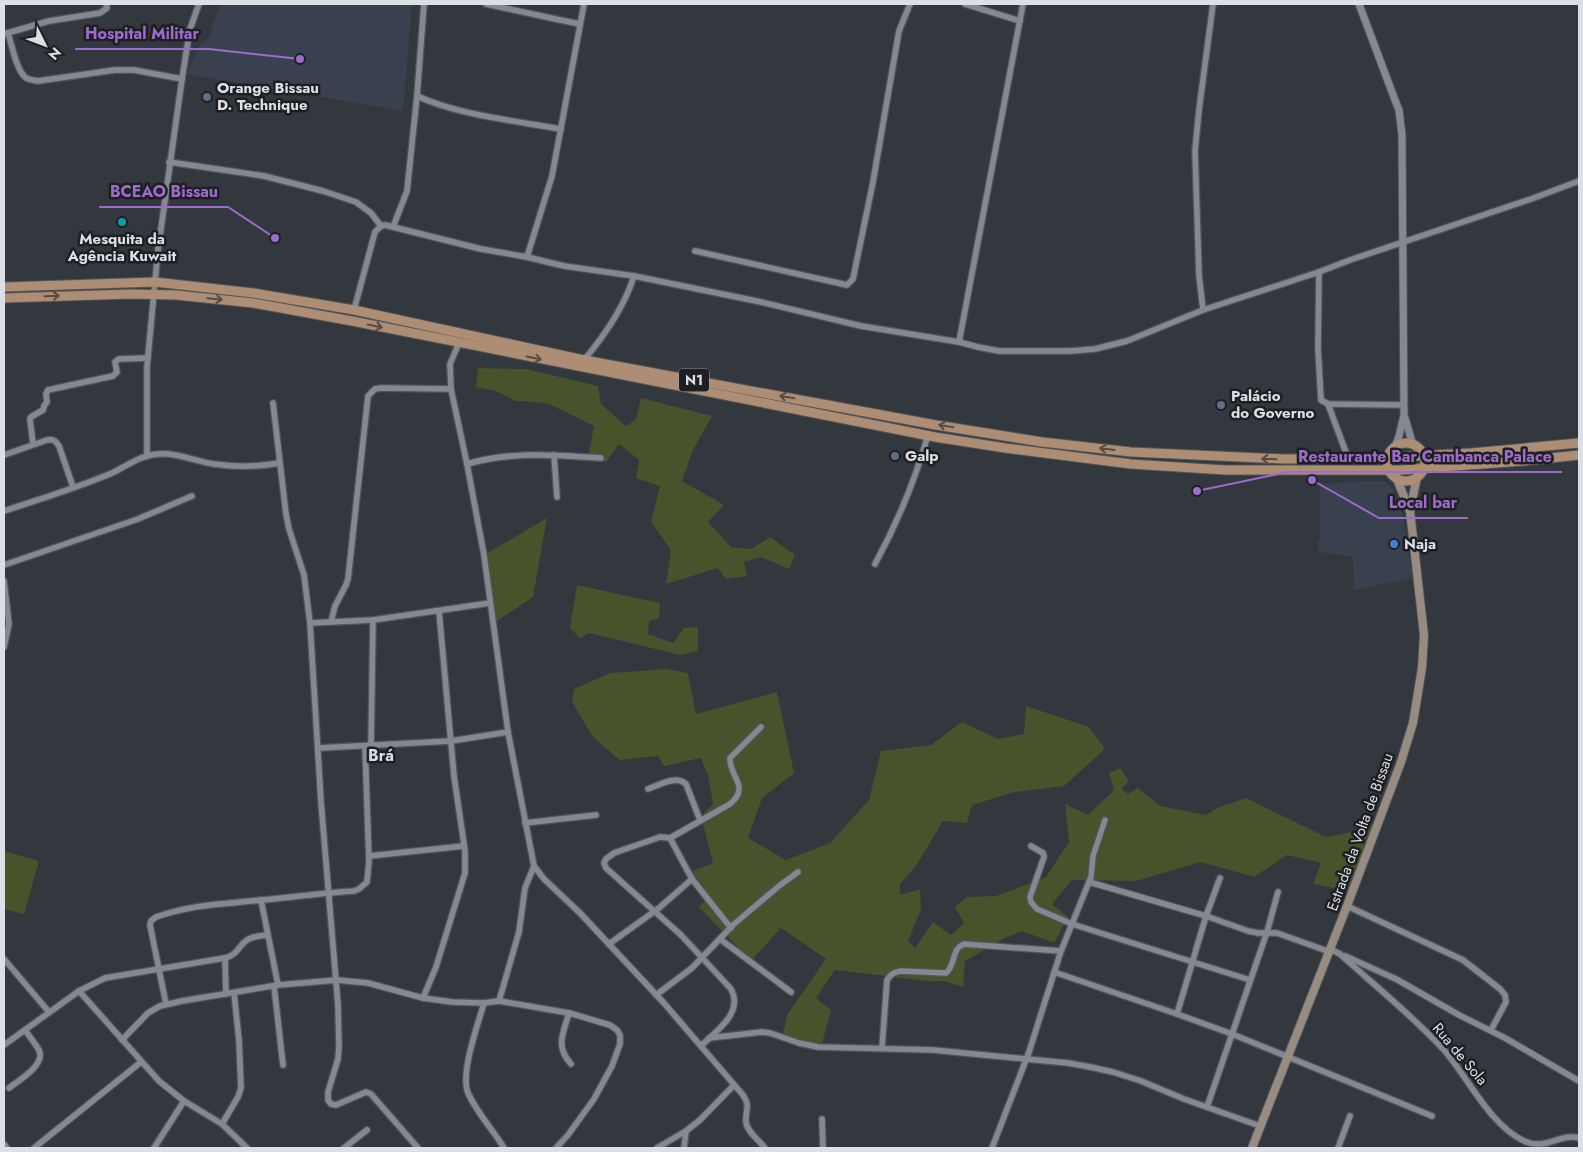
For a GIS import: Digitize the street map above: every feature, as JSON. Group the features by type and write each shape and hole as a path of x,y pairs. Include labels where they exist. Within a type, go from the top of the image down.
{"main road":[{"name":"N1","path":"4,287 155,282 254,294 354,310 584,360 936,425 1042,442 1131,452 1284,459 1348,458 1471,453 1579,443"},
{"name":"N1","path":"4,298 154,294 252,303 928,435 1005,448 1131,464 1225,470 1392,474 1424,469 1579,455"},
{"path":"1392,474 1406,481 1417,477 1424,469 1425,462 1424,455 1420,449 1406,443 1395,447 1388,457 1388,464 1392,474 1410,511"},
{"path":"1410,511 1417,477"},
{"name":"Estrada da Volta de Bissau","path":"1252,1148 1330,951 1410,736 1422,668 1424,635 1410,511"}],"street":[{"path":"106,4 107,8 100,13 49,21 6,34 18,66 26,77 38,81 115,70 134,70 182,79"},
{"path":"147,456 148,358 158,250 169,162 190,29 199,4"},
{"path":"394,227 407,191 424,4"},
{"path":"486,4 580,24"},
{"path":"527,257 552,176 584,4"},
{"path":"695,251 846,285 853,279 873,182 900,31 910,4"},
{"path":"965,4 1020,21"},
{"path":"959,342 1023,4"},
{"path":"1203,310 1199,275 1195,151 1213,4"},
{"path":"1359,4 1399,110 1402,135 1404,415 1395,447"},
{"path":"417,96 432,103 487,116 561,129"},
{"path":"169,162 264,176 323,191 356,202 371,213 381,226 394,227 481,249 564,266 634,276 761,302 861,326 1000,350 1070,351 1095,349 1127,341 1203,310 1579,182"},
{"path":"354,310 373,238 375,232 381,226"},
{"path":"1319,272 1318,332 1321,400 1328,404 1404,405"},
{"path":"584,360 615,319 634,276"},
{"path":"459,343 450,364 451,389 484,555 508,732 534,866 544,879 580,913 656,995 734,1085 747,1101 746,1124 766,1148"},
{"path":"33,444 30,419 43,410 47,402 46,394 48,390 113,376 117,372 115,362 119,359 148,358"},
{"path":"331,622 335,606 348,579 368,396 375,389 381,388 451,389"},
{"path":"273,403 288,529 304,575 310,623 322,802 337,980 339,1048 338,1059 328,1092 328,1100 331,1104 336,1105 366,1092 371,1094 418,1148"},
{"path":"1328,404 1348,458"},
{"path":"1404,415 1413,445"},
{"path":"875,564 908,496 928,435"},
{"path":"4,455 52,439 58,446 73,487"},
{"path":"4,511 111,473 147,456 168,454 214,464 228,465 261,466 279,463"},
{"path":"467,464 498,457 554,455 601,458"},
{"path":"554,455 557,497"},
{"path":"4,565 138,518 192,496"},
{"path":"4,581 9,624 4,647"},
{"path":"310,623 373,620 490,603"},
{"path":"423,998 436,967 465,873 464,846 451,741 439,611"},
{"path":"166,1004 150,925 151,920 156,917 208,904 354,891 364,886 368,876 369,856 368,746 373,620"},
{"path":"701,1046 729,1017 734,1009 734,995 731,989 681,935 606,868 604,863 614,853 660,837 670,838 735,800 740,784 731,767 730,758 761,727"},
{"path":"319,748 451,741 508,732"},
{"path":"648,789 676,780 683,781 686,784 700,820"},
{"path":"525,823 596,815"},
{"path":"992,1148 1026,1059 1061,951 1088,882 1092,870 1094,851 1105,820"},
{"path":"670,838 692,879 730,928"},
{"path":"369,856 464,846"},
{"path":"1030,846 1043,853 1044,857 1030,897 1030,902 1037,909 1072,924 1250,980"},
{"path":"499,1001 519,932 525,888 534,866"},
{"path":"656,995 684,974 730,928 798,872"},
{"path":"1177,1014 1194,962 1206,916 1220,878"},
{"path":"609,944 654,911 692,879"},
{"name":"Rua de Sola","path":"1088,882 1206,916 1248,931 1276,933 1340,954 1437,1043 1494,1118 1508,1132 1534,1145 1542,1145 1567,1137 1579,1138"},
{"path":"1207,1107 1267,932 1278,892"},
{"path":"261,900 276,985 282,1065"},
{"path":"1347,906 1463,960 1500,989 1505,995 1506,1002 1491,1030"},
{"path":"4,1045 80,991 105,978 225,958 236,953 247,940 267,935"},
{"path":"720,939 791,992"},
{"path":"882,1048 887,980 894,972 946,973 952,966 959,946 964,944 1061,951"},
{"path":"1340,954 1396,979 1459,1015 1491,1030 1579,1081"},
{"path":"225,958 226,994"},
{"path":"4,959 49,1012"},
{"path":"1054,972 1232,1034 1432,1116"},
{"path":"122,1040 153,1009 166,1004 276,985 337,980 368,983 423,998 452,1002 484,1003 499,1001 569,1013 610,1025 617,1030 620,1036 620,1044 612,1066 594,1099 568,1135 556,1148"},
{"path":"80,991 159,1081 184,1101 222,1124 247,1148"},
{"path":"222,1124 241,1088 240,1050 234,993"},
{"path":"484,1003 470,1053 466,1083 473,1102 504,1148"},
{"path":"569,1013 561,1044 564,1057 571,1064"},
{"path":"8,1088 36,1066 40,1059 40,1052 25,1030"},
{"path":"709,1038 762,1032 818,1047 933,1050 1068,1063 1113,1072 1260,1126"},
{"path":"34,1148 141,1062"},
{"path":"657,1148 686,1131 700,1120 734,1085"},
{"path":"154,1148 184,1101"},
{"path":"1338,1148 1350,1116"},
{"path":"822,1119 822,1148"},
{"path":"344,1148 367,1130"},
{"path":"684,1148 686,1131"},
{"path":"1521,1148 1524,1141"}],"shaded area":[{"path":"222,4 412,4 403,111 187,74 200,45 210,37 213,22"},
{"path":"1384,481 1393,489 1401,506 1413,578 1354,590 1353,557 1319,552 1317,542 1320,539 1320,484"}],"green space":[{"path":"478,368 526,369 598,386 601,404 626,426 636,419 641,398 712,416 693,450 682,481 724,505 708,522 731,547 751,549 770,537 795,555 789,569 761,557 744,562 747,576 726,579 718,568 666,584 671,550 651,522 660,486 636,478 639,460 619,444 606,462 588,460 594,426 547,403 516,401 496,391 476,387"},
{"path":"547,518 533,597 494,623 484,555"},
{"path":"577,585 660,603 659,618 649,621 648,634 673,643 684,628 698,627 698,651 680,655 589,633 580,638 570,628"},
{"path":"666,669 688,673 696,714 777,692 794,773 762,798 748,838 786,860 830,843 869,800 881,751 931,745 962,722 998,739 1024,734 1026,706 1089,727 1105,749 1064,786 1015,792 972,805 967,823 943,821 916,866 900,884 900,895 920,889 921,910 908,941 915,948 933,922 951,935 964,923 955,907 966,897 996,896 1046,877 1069,842 1065,804 1088,815 1114,790 1109,773 1120,768 1129,781 1121,789 1128,794 1138,788 1160,806 1206,815 1217,808 1246,798 1326,837 1366,829 1376,821 1349,891 1313,884 1321,863 1287,855 1254,877 1201,862 1136,881 1072,880 1052,904 1068,917 1054,943 1022,931 1003,939 965,961 963,987 944,981 928,981 835,970 816,998 831,1010 822,1044 782,1039 787,1015 826,959 781,928 751,961 699,907 708,897 691,872 713,863 701,816 713,804 708,775 701,758 664,766 658,756 620,760 593,737 572,702 574,689 610,673"},
{"path":"4,851 39,861 24,914 4,909"}],"place":[{"name":"Hospital Militar","path":"300,59"},
{"name":"Orange Bissau D. Technique","path":"207,97"},
{"name":"Mesquita da Agência Kuwait","path":"122,222"},
{"name":"BCEAO Bissau","path":"275,238"},
{"name":"Palácio do Governo","path":"1221,405"},
{"name":"Galp","path":"895,456"},
{"name":"Local bar","path":"1312,480"},
{"name":"Restaurante Bar Cambanca Palace","path":"1197,491"},
{"name":"Naja","path":"1394,544"}],"district":[{"name":"Brá","path":"381,755"}]}
